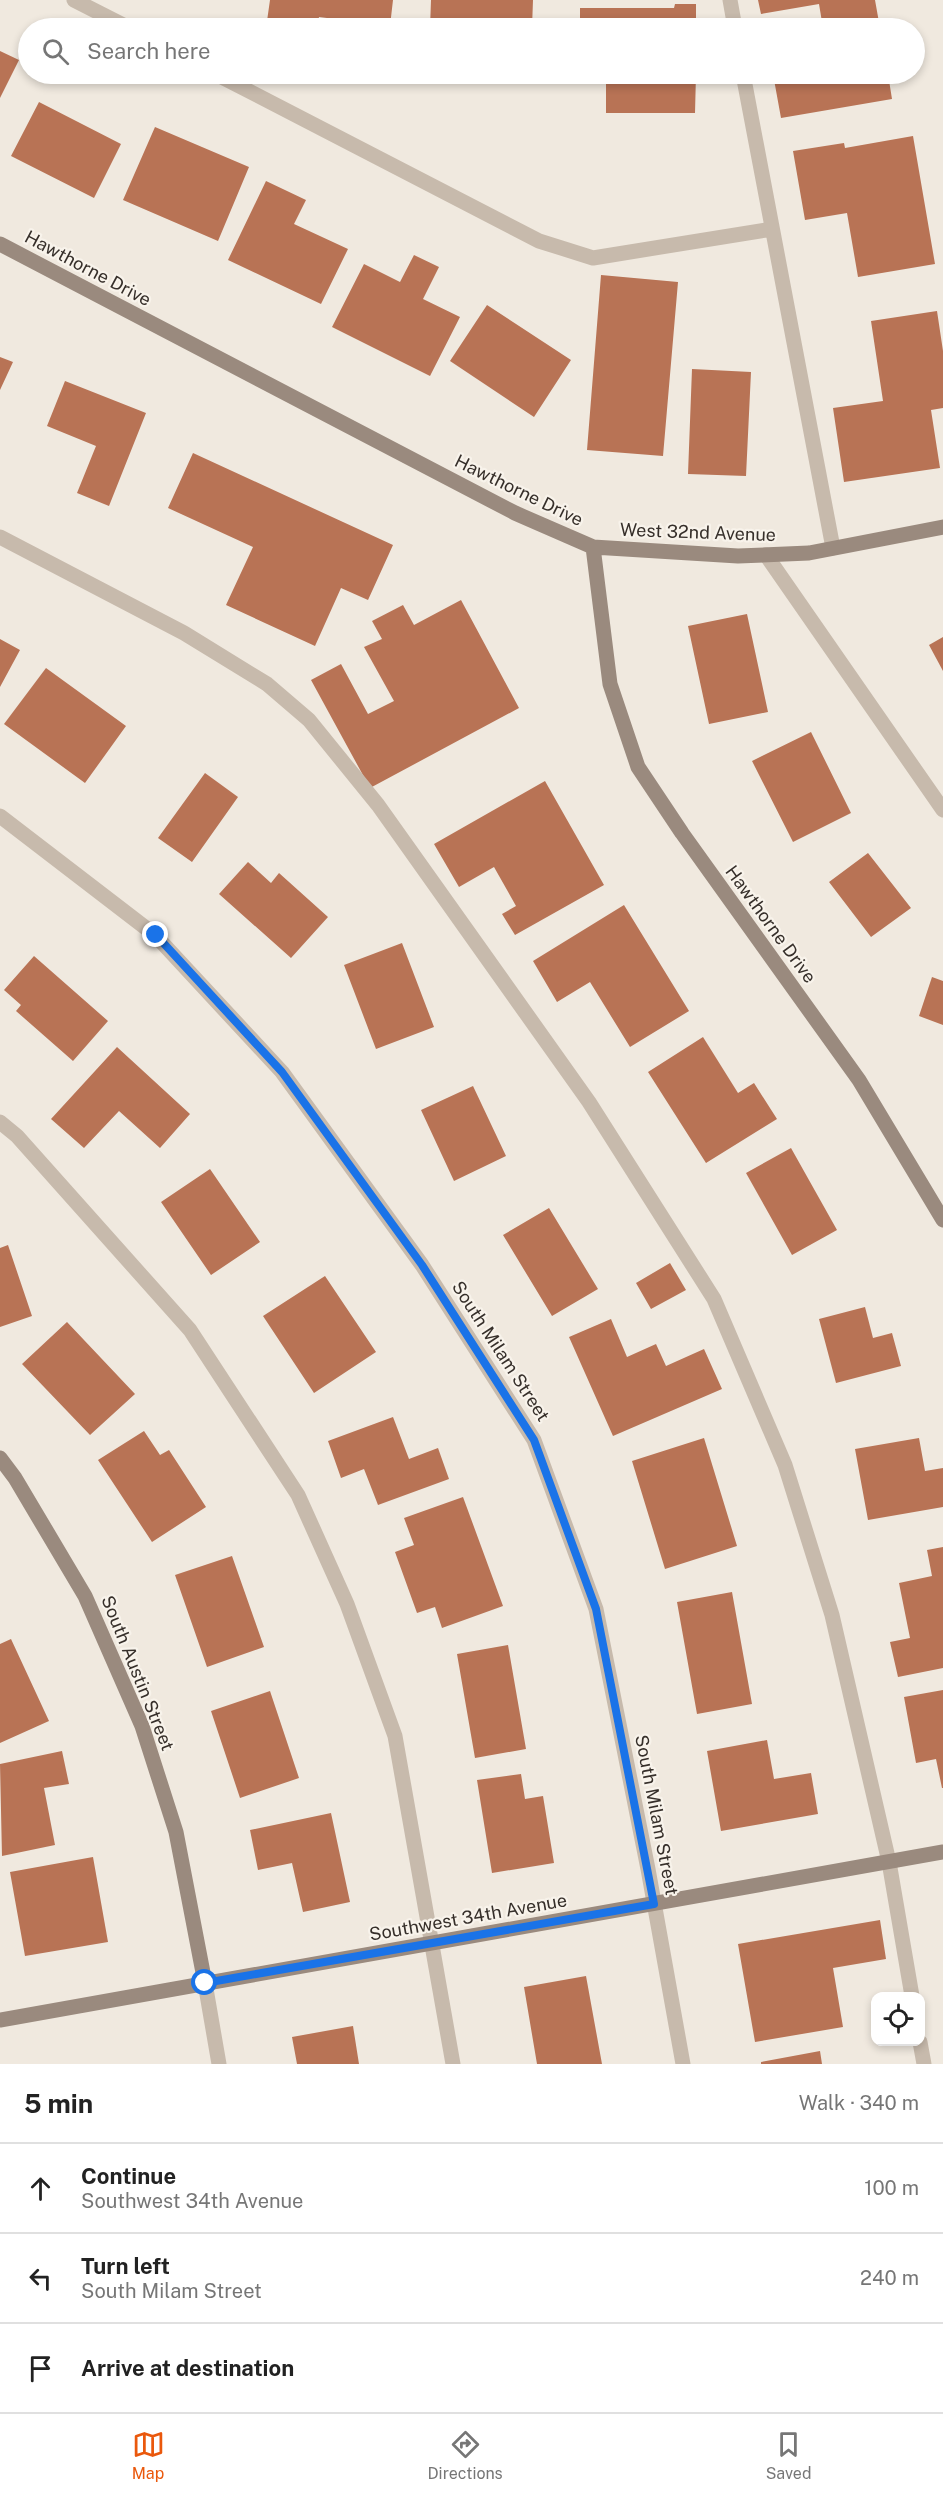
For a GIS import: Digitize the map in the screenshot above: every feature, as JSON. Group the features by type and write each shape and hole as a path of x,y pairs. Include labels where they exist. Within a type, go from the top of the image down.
{"main road":[{"name":"Hawthorne Drive","path":"0,244 515,513 593,547 610,684 638,766 689,842 860,1080 943,1220"},
{"name":"West 32nd Avenue","path":"593,547 738,556 809,553 943,527"},
{"name":"South Austin Street","path":"0,1458 15,1478 85,1596 142,1726 176,1832 205,1983"},
{"name":"Southwest 34th Avenue","path":"0,2020 943,1852"}],"street":[{"path":"74,0 109,18"},
{"path":"730,0 733,18"},
{"path":"235,84 538,241 593,258 772,229"},
{"path":"746,84 833,548"},
{"path":"0,537 184,633 267,684 309,720 378,805 589,1102 714,1299 785,1465 832,1615 889,1862 911,1992"},
{"path":"766,555 943,810"},
{"name":"South Milam Street","path":"0,816 156,935 282,1072 422,1265 534,1440 596,1609 683,2064"},
{"path":"0,1122 17,1136 190,1330 298,1495 347,1604 395,1736 453,2064"},
{"name":"South Austin Street","path":"205,1983 219,2064"},
{"path":"921,2046 924,2064"}],"building":[{"path":"270,0 393,0 391,18 267,18"},
{"path":"431,0 533,0 532,18 430,18"},
{"path":"758,0 875,0 878,18 821,18 819,4 761,14"},
{"path":"675,4 696,4 696,18 580,18 580,8 674,8"},
{"path":"0,51 18,60 18,62 0,98"},
{"path":"606,84 696,84 695,113 606,113"},
{"path":"775,84 890,84 892,99 781,118"},
{"path":"39,102 121,144 94,198 11,156"},
{"path":"155,127 249,167 218,241 123,200"},
{"path":"913,136 935,264 858,277 847,213 805,220 793,151 844,143 845,148"},
{"path":"266,181 306,200 294,224 348,249 321,304 228,260"},
{"path":"414,255 439,267 423,299 460,317 430,376 332,327 364,264 400,282"},
{"path":"601,275 678,282 663,456 587,450"},
{"path":"487,305 571,360 534,417 450,361"},
{"path":"937,311 943,351 943,408 931,410 940,468 844,482 833,408 883,401 871,321"},
{"path":"0,357 13,362 0,390"},
{"path":"692,369 751,372 746,476 688,474"},
{"path":"65,381 146,413 109,506 77,493 96,446 47,426"},
{"path":"193,453 393,545 368,600 341,588 315,646 226,605 253,547 168,508"},
{"path":"461,600 519,708 370,788 311,680 341,664 368,714 394,701 364,647 382,639 372,621 403,605 414,625"},
{"path":"747,614 768,712 709,724 688,626"},
{"path":"943,637 943,671 929,645"},
{"path":"0,639 20,650 0,687"},
{"path":"46,668 126,726 85,783 4,724"},
{"path":"811,732 851,813 793,842 752,761"},
{"path":"205,773 238,797 192,862 158,838"},
{"path":"545,781 604,885 515,935 502,914 516,906 494,867 459,887 434,844"},
{"path":"868,853 911,908 871,937 829,882"},
{"path":"248,862 271,883 279,873 328,917 291,958 219,894"},
{"path":"624,905 689,1011 630,1047 590,982 557,1002 533,961"},
{"path":"402,943 434,1027 376,1049 344,965"},
{"path":"34,956 108,1021 73,1061 16,1011 21,1005 4,990"},
{"path":"932,977 943,981 943,1025 919,1016"},
{"path":"703,1037 738,1093 754,1083 777,1119 706,1163 648,1072"},
{"path":"117,1047 190,1114 160,1148 119,1111 84,1148 51,1119"},
{"path":"473,1086 506,1156 454,1181 421,1110"},
{"path":"791,1148 837,1230 792,1255 746,1173"},
{"path":"210,1169 260,1242 211,1275 161,1202"},
{"path":"549,1208 598,1289 552,1316 503,1235"},
{"path":"8,1245 32,1316 0,1327 0,1248"},
{"path":"670,1263 686,1290 651,1309 636,1283"},
{"path":"325,1276 376,1352 314,1393 263,1316"},
{"path":"865,1307 873,1338 892,1333 901,1366 836,1383 819,1319"},
{"path":"611,1319 627,1357 656,1344 666,1366 704,1349 722,1389 613,1436 569,1337"},
{"path":"67,1322 135,1394 90,1435 22,1364"},
{"path":"393,1417 409,1459 438,1448 449,1479 378,1505 364,1469 341,1478 328,1441"},
{"path":"144,1431 160,1455 169,1450 206,1507 152,1542 98,1460"},
{"path":"704,1438 737,1546 665,1569 632,1461"},
{"path":"919,1438 925,1471 943,1468 943,1507 868,1520 855,1449"},
{"path":"463,1497 503,1606 442,1628 435,1607 417,1613 395,1552 414,1545 404,1518"},
{"path":"943,1547 943,1668 898,1677 890,1642 910,1638 899,1583 932,1576 927,1550"},
{"path":"232,1556 264,1647 207,1667 175,1575"},
{"path":"732,1592 752,1704 697,1714 677,1602"},
{"path":"11,1639 49,1721 0,1743 0,1644"},
{"path":"508,1645 526,1749 475,1758 457,1654"},
{"path":"943,1690 942,1788 936,1759 916,1763 904,1697"},
{"path":"270,1691 299,1778 240,1798 211,1711"},
{"path":"767,1740 774,1779 811,1773 818,1814 721,1831 707,1751"},
{"path":"62,1751 69,1784 44,1788 55,1845 2,1856 0,1764"},
{"path":"521,1774 525,1799 543,1796 554,1863 492,1873 477,1780"},
{"path":"331,1813 350,1902 303,1912 292,1863 258,1870 250,1830"},
{"path":"93,1857 108,1942 25,1956 10,1872"},
{"path":"880,1920 886,1959 833,1968 843,2027 755,2042 738,1944"},
{"path":"586,1976 602,2064 537,2064 524,1987"},
{"path":"353,2026 359,2064 297,2064 292,2037"},
{"path":"820,2051 822,2064 761,2064 761,2062"}],"route":[{"path":"156,935 282,1072 422,1265 534,1440 596,1609 654,1904 205,1983"}]}
